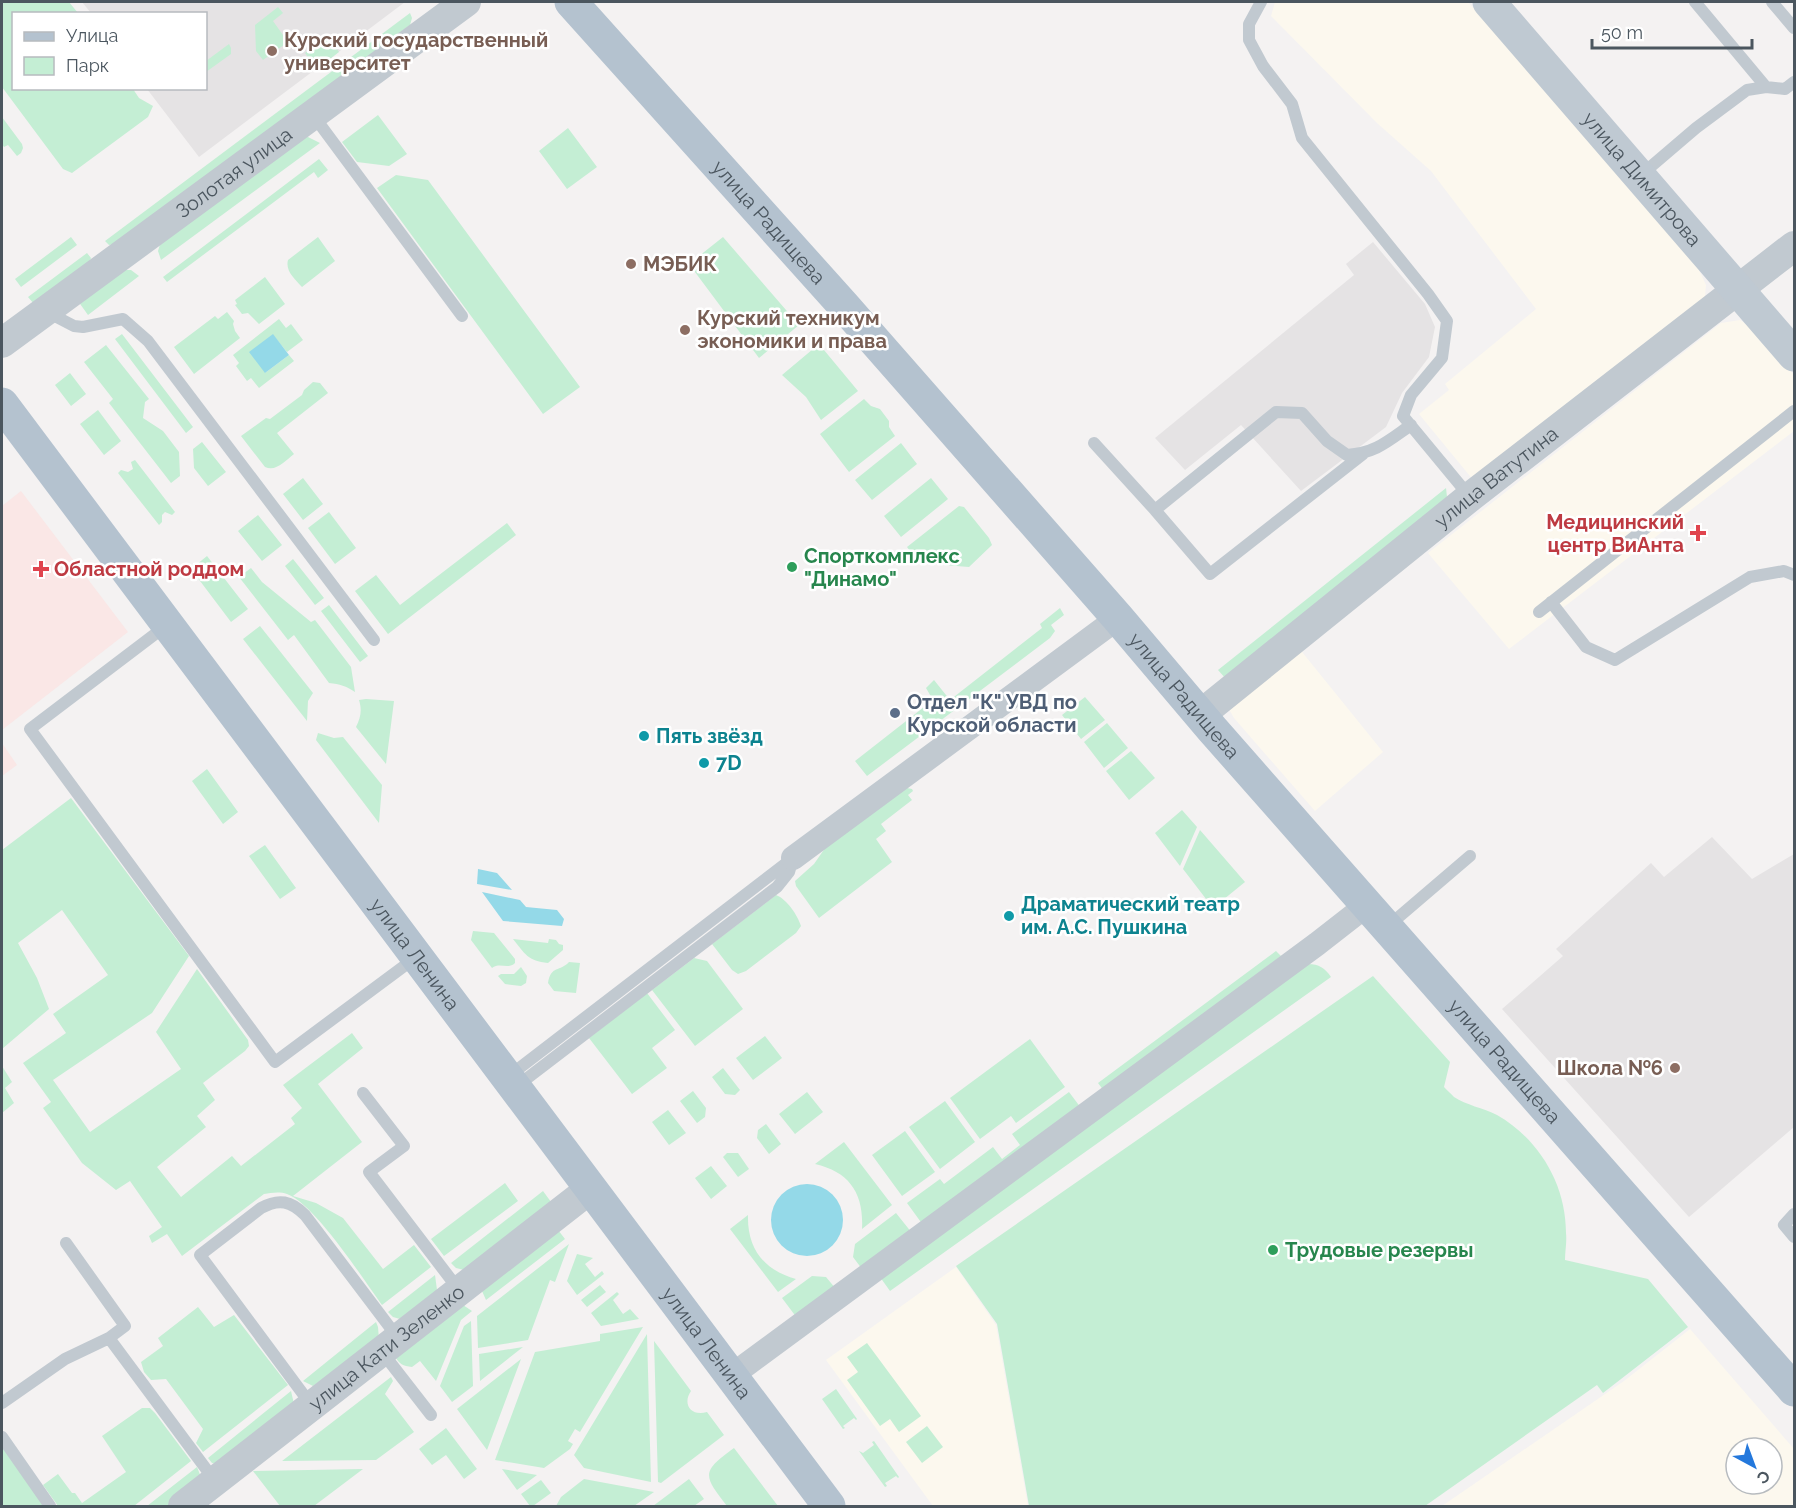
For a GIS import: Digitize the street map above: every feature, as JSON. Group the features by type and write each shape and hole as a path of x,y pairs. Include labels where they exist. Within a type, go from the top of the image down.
{"main road":[{"name":"улица Радищева","path":"571,2 836,297 1794,1390"},
{"name":"улица Димитрова","path":"1489,2 1794,355"},
{"name":"улица Ленина","path":"2,404 829,1506"}],"street":[{"name":"Золотая улица","path":"2,344 466,2"},
{"name":"улица Ватутина","path":"1200,714 1470,497 1794,246"},
{"path":"793,858 1118,618"},
{"path":"731,1376 1310,949 1377,916"},
{"name":"улица Кати Зеленко","path":"183,1506 590,1188"}],"lane":[{"path":"1262,2 1249,24 1249,40 1263,66 1292,104 1302,138 1428,294 1447,321 1442,358 1411,395 1403,416 1470,497"},
{"path":"1695,2 1766,87"},
{"path":"1772,2 1794,28"},
{"path":"1639,177 1696,128 1748,90 1766,87 1785,89 1794,82"},
{"path":"312,114 462,316"},
{"path":"46,311 74,326 83,327 123,319 148,341 374,640"},
{"path":"1539,612 1794,411"},
{"path":"1155,510 1276,412 1302,414 1327,441 1347,455 1363,454"},
{"path":"1094,443 1210,574 1363,454 1376,449 1411,425"},
{"path":"1551,602 1586,647 1615,660 1750,577 1784,571 1794,575"},
{"path":"168,624 30,729 263,1046 275,1062 416,957"},
{"path":"1377,916 1470,856"},
{"path":"511,1082 793,858"},
{"path":"363,1093 404,1146 369,1172 459,1290"},
{"path":"312,1406 200,1255 270,1203 278,1202 297,1207 305,1215 390,1345 431,1415"},
{"path":"1794,1214 1784,1225 1794,1237"},
{"path":"2,1403 65,1359 109,1338 125,1326 66,1243"},
{"path":"109,1338 215,1481"},
{"path":"2,1437 50,1506"}],"shaded area":[{"name":"Курский государственный университет","path":"82,2 405,2 199,157 148,90 207,90 207,12 90,12"},
{"path":"1275,2 1468,2 1694,259 1706,285 1705,297 1474,481 1419,414 1449,390 1445,384 1536,309 1431,171 1377,123 1271,16"},
{"path":"1373,242 1425,304 1435,327 1429,357 1402,393 1386,427 1301,491 1241,425 1185,470 1155,438 1354,275 1346,264"},
{"path":"1740,320 1758,333 1794,375 1794,431 1509,649 1428,553 1721,323"},
{"name":"Областной роддом","path":"21,491 128,632 2,730 2,506"},
{"path":"1298,647 1383,752 1315,811 1234,718 1227,706"},
{"path":"2,743 17,765 2,776"},
{"name":"Школа №6","path":"1712,837 1752,879 1794,854 1794,1127 1689,1217 1502,1009 1563,956 1556,949 1651,863 1664,877"},
{"path":"956,1267 996,1325 1028,1506 933,1506 826,1360"},
{"path":"1690,1329 1783,1436 1724,1436 1724,1496 1784,1496 1784,1437 1794,1449 1794,1506 1442,1506 1624,1381"}],"green space":[{"path":"2,2 69,2 77,12 12,12 12,90 134,90 139,98 153,106 148,117 72,173 63,169 2,87"},
{"path":"278,7 283,13 273,21 288,42 263,60 256,51 255,25"},
{"path":"410,13 412,18 410,25 115,244 109,245 105,241"},
{"path":"327,36 339,52 317,69 305,53"},
{"path":"229,44 231,54 207,71 207,60"},
{"path":"378,115 407,154 389,166 357,162 342,142"},
{"path":"2,117 22,144 21,153 17,156 8,145 4,147 2,144"},
{"path":"568,128 597,167 567,189 539,151"},
{"path":"308,137 320,143 161,260 158,251 161,241 299,138"},
{"path":"319,159 328,170 318,178 314,172 167,282 163,277"},
{"path":"396,175 428,180 580,387 543,414 377,188"},
{"path":"71,237 77,245 21,287 15,279"},
{"path":"318,237 335,261 302,287 289,271 288,260"},
{"path":"723,237 799,325 759,358 689,264"},
{"path":"87,253 91,258 88,264 34,304 28,297"},
{"path":"121,270 131,270 139,276 88,315 78,301"},
{"path":"265,277 285,304 259,324 248,313 242,314 235,305 237,304 235,300"},
{"path":"227,312 234,321 235,331 240,338 194,374 174,347 215,316 218,319"},
{"path":"279,319 286,328 291,324 303,340 287,352 273,335 265,373 289,355 294,361 259,388 251,378 247,381 236,366 239,363 233,355"},
{"path":"122,334 193,427 186,433 115,339"},
{"path":"819,344 858,391 821,420 806,397 782,375"},
{"path":"106,345 149,399 145,402 143,418 163,431 179,452 180,476 171,483 109,403 113,399 84,362"},
{"path":"70,373 86,394 71,406 55,385"},
{"path":"313,382 320,383 328,393 277,433 294,454 277,467 265,467 241,436 266,418 270,419 302,395"},
{"path":"864,399 871,406 880,409 889,421 889,427 895,436 849,472 820,434"},
{"path":"98,410 121,441 104,455 80,424"},
{"path":"202,442 226,472 208,486 194,468 193,449"},
{"path":"901,443 917,464 872,500 855,480"},
{"path":"135,460 175,512 172,515 165,512 159,525 118,473 121,470 128,472 133,469 131,462"},
{"path":"303,478 323,504 303,520 283,494"},
{"path":"931,478 948,499 901,537 884,516"},
{"path":"1446,488 1447,497 1226,679 1218,670"},
{"path":"959,506 964,507 992,545 969,567 919,563 907,547"},
{"path":"329,512 356,548 335,564 308,528"},
{"path":"258,515 282,545 262,561 238,531"},
{"path":"507,523 516,535 388,634 355,591 376,575 400,605"},
{"path":"207,556 248,609 231,622 191,569"},
{"path":"293,559 324,598 315,605 285,566"},
{"path":"251,568 262,582 311,622 315,620 351,667 355,692 349,688 329,683 294,635 288,640 239,577"},
{"path":"329,605 368,656 360,662 321,611"},
{"path":"1060,608 1064,615 1051,625 1055,631 1050,638 867,776 855,761 933,700 926,688 934,680 950,700 1042,628 1040,624"},
{"path":"260,626 313,693 308,701 307,721 243,639"},
{"path":"1085,697 1105,720 1081,739 1062,715"},
{"path":"359,700 394,701 386,764 356,727 360,714"},
{"path":"1107,723 1128,748 1104,768 1084,742"},
{"path":"318,733 334,738 343,737 382,785 379,823 316,740"},
{"path":"1131,751 1155,778 1129,800 1106,771"},
{"path":"207,769 238,812 223,824 192,781"},
{"path":"902,787 912,789 913,791 908,795 912,800 881,824 886,831 876,839 892,862 819,918 796,886 795,881 814,864 830,841"},
{"path":"71,798 189,956 152,1013 53,1080 90,1132 181,1069 156,1032 197,969 248,1040 249,1046 203,1083 215,1100 197,1116 206,1127 157,1167 181,1197 232,1156 241,1166 295,1124 291,1118 302,1108 283,1085 352,1033 363,1048 318,1084 362,1142 293,1196 316,1203 343,1218 383,1269 414,1245 431,1267 382,1305 324,1227 311,1212 287,1194 278,1192 264,1194 182,1256 167,1234 152,1243 149,1236 162,1227 130,1181 116,1190 82,1163 43,1108 51,1102 23,1063 66,1033 53,1014 108,975 62,910 18,943 37,978 49,1009 2,1049 2,850"},
{"path":"1182,810 1197,827 1180,866 1155,833"},
{"path":"1200,830 1245,882 1213,908 1183,869"},
{"path":"265,845 296,888 280,899 249,856"},
{"path":"776,895 792,908 801,926 796,933 746,971 738,974 732,970 712,944"},
{"path":"473,931 494,933 515,959 515,963 510,966 492,968 471,940"},
{"path":"513,939 548,943 549,939 556,940 563,945 563,950 548,963 536,961 528,956"},
{"path":"1276,951 1281,956 1104,1091 1098,1083"},
{"path":"694,958 707,961 743,1009 695,1046 652,990"},
{"path":"569,962 580,963 576,993 554,991 548,983 549,977"},
{"path":"1308,964 1321,967 1331,977 890,1291 880,1277"},
{"path":"521,967 527,976 526,983 521,986 505,984 498,976 514,974"},
{"name":"Трудовые резервы","path":"1373,976 1450,1062 1444,1087 1459,1100 1497,1115 1512,1125 1537,1150 1555,1180 1561,1197 1565,1215 1565,1260 1648,1279 1688,1327 1603,1393 1597,1385 1425,1506 1029,1506 997,1324 956,1266"},
{"path":"647,993 675,1030 652,1048 667,1068 632,1094 589,1038"},
{"path":"765,1036 782,1058 753,1080 736,1058"},
{"path":"1030,1039 1065,1087 1016,1123 1011,1116 980,1139 950,1098"},
{"path":"2,1066 12,1082 5,1088 14,1103 2,1113"},
{"path":"723,1068 740,1090 735,1095 725,1094 712,1077"},
{"path":"693,1091 706,1108 705,1117 697,1123 680,1101"},
{"path":"807,1092 823,1112 795,1134 779,1114"},
{"path":"1069,1092 1081,1108 923,1225 907,1203 940,1179 944,1184 993,1147 1002,1159 1020,1145 1012,1134"},
{"path":"945,1101 975,1142 940,1169 909,1127"},
{"path":"668,1110 686,1133 669,1145 652,1122"},
{"path":"766,1124 781,1144 769,1154 757,1138 758,1130"},
{"path":"905,1131 935,1172 902,1196 872,1155"},
{"path":"844,1142 892,1205 862,1229 860,1205 852,1186 837,1173 815,1164"},
{"path":"727,1153 738,1153 749,1169 738,1177 723,1157"},
{"path":"711,1166 727,1186 711,1199 695,1178"},
{"path":"505,1183 518,1201 444,1256 431,1239"},
{"path":"543,1191 554,1206 464,1270 456,1268 451,1263"},
{"path":"896,1213 912,1233 862,1269 853,1257 855,1244"},
{"path":"748,1215 748,1227 754,1248 766,1264 796,1279 778,1292 730,1229"},
{"path":"555,1226 565,1239 486,1300 482,1291"},
{"path":"569,1244 555,1282 550,1280 528,1340 478,1348 477,1316"},
{"path":"577,1254 593,1258 585,1264 595,1277 602,1271 604,1274 577,1295 567,1281"},
{"path":"435,1275 437,1290 400,1319 388,1312"},
{"path":"812,1276 826,1277 836,1289 797,1318 782,1298"},
{"path":"600,1285 606,1292 587,1307 581,1300"},
{"path":"617,1292 619,1294 613,1300 623,1314 630,1309 639,1319 601,1326 591,1313"},
{"path":"463,1305 472,1311 461,1320 436,1381 420,1361 412,1367 398,1361 395,1356"},
{"path":"198,1307 214,1327 234,1315 288,1385 203,1452 196,1443 203,1429 166,1379 151,1380 144,1372 141,1362 163,1346 158,1338"},
{"path":"471,1321 473,1386 452,1402 440,1386 464,1326"},
{"path":"376,1322 379,1339 313,1386 303,1381"},
{"path":"643,1327 580,1432 575,1429 568,1441 573,1444 570,1449 544,1468 495,1460 535,1352 600,1341 600,1334"},
{"path":"647,1334 651,1482 584,1468 574,1455"},
{"path":"654,1341 691,1391 687,1400 690,1408 696,1413 707,1412 724,1435 661,1483 658,1482"},
{"path":"867,1343 921,1416 899,1432 890,1419 880,1426 847,1380 858,1372 847,1357"},
{"path":"523,1347 480,1381 479,1354"},
{"path":"521,1359 487,1450 457,1409"},
{"path":"391,1377 393,1381 385,1394 414,1432 376,1460 282,1461"},
{"path":"836,1389 857,1419 854,1418 843,1426 845,1428 843,1429 822,1399"},
{"path":"291,1391 294,1404 220,1464 212,1463 208,1458"},
{"path":"142,1408 150,1408 155,1413 191,1461 134,1506 58,1506 43,1485 58,1474 82,1503 126,1472 102,1436"},
{"path":"927,1426 943,1447 922,1463 906,1442"},
{"path":"446,1428 477,1469 464,1479 446,1455 432,1465 419,1449"},
{"path":"2,1436 50,1506 2,1506"},
{"path":"874,1441 899,1477 896,1476 885,1483 887,1486 885,1487 859,1451 863,1453 874,1445 872,1442"},
{"path":"734,1448 778,1506 727,1506 719,1496 709,1474 716,1463"},
{"path":"197,1467 201,1477 169,1506 147,1506"},
{"path":"363,1469 314,1506 280,1506 253,1471"},
{"path":"502,1469 537,1475 517,1490"},
{"path":"584,1479 654,1492 634,1506 556,1506 561,1497"},
{"path":"689,1479 704,1499 694,1506 653,1506"},
{"path":"541,1480 551,1493 530,1506 521,1494"}],"water":[{"path":"273,334 289,355 265,373 249,352"},
{"path":"478,869 497,873 512,890 477,884"},
{"path":"482,892 520,900 526,907 557,910 564,919 562,926 503,921"},
{"path":"807,1184 827,1190 837,1200 843,1220 837,1240 827,1250 807,1256 787,1250 777,1240 771,1220 777,1200 787,1190"}],"place":[{"name":"Курский государственный университет","path":"272,51"},
{"name":"МЭБИК","path":"631,264"},
{"name":"Курский техникум экономики и права","path":"685,330"},
{"name":"Медицинский центр ВиАнта","path":"1698,533"},
{"name":"Спорткомплекс \"Динамо\"","path":"792,567"},
{"name":"Областной роддом","path":"41,569"},
{"name":"Отдел \"К\" УВД по Курской области","path":"895,713"},
{"name":"Пять звёзд","path":"644,736"},
{"name":"7D","path":"704,763"},
{"name":"Драматический театр им. А.С. Пушкина","path":"1009,916"},
{"name":"Школа №6","path":"1675,1068"},
{"name":"Трудовые резервы","path":"1273,1250"}]}
